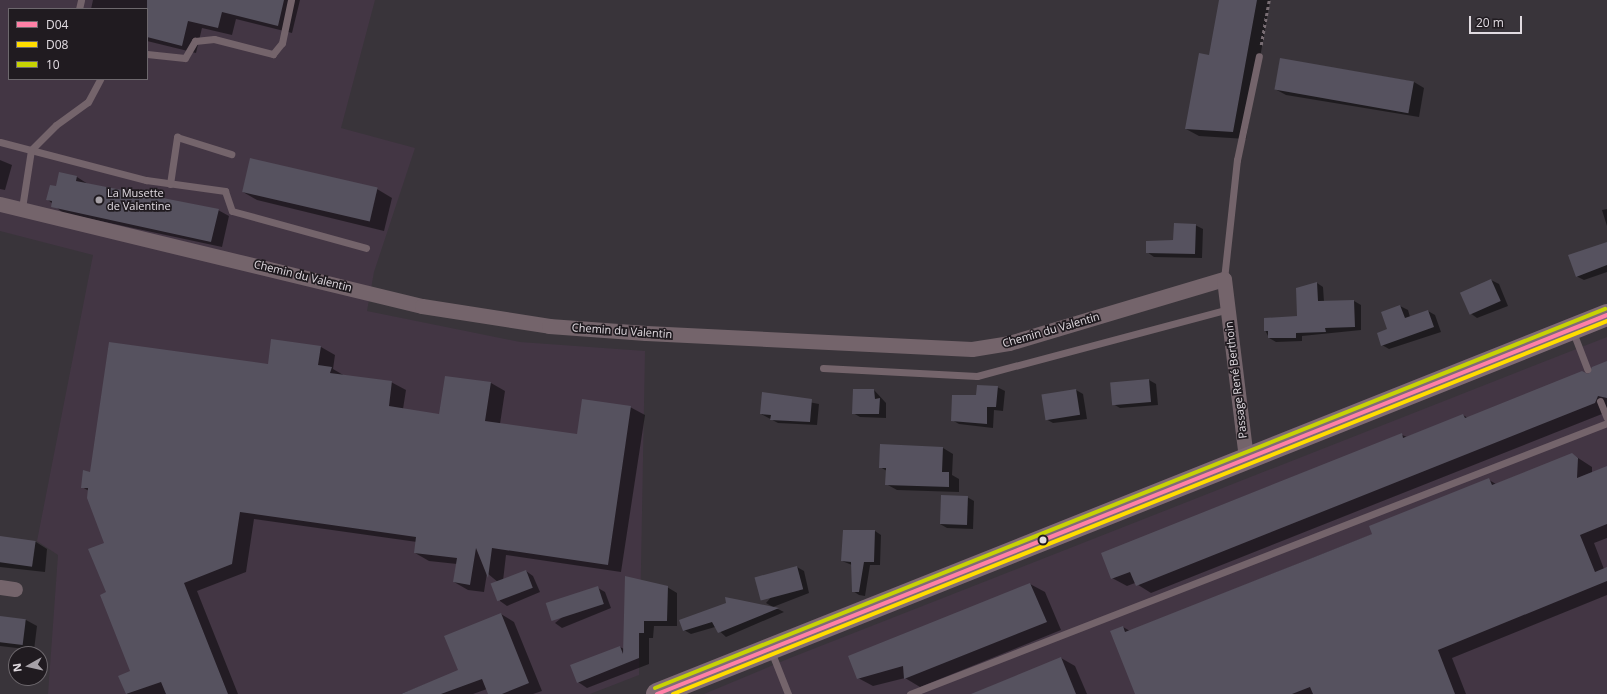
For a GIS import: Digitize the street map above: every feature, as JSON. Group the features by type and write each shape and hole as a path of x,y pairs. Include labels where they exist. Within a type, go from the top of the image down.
{"main road":[{"path":"657,694 1607,315"}],"street":[{"name":"Chemin du Valentin","path":"0,204 22,208 422,306 549,326 646,333 972,349 1009,344 1224,279"},
{"path":"1224,279 1227,306"},
{"name":"Passage René Berthoin","path":"1227,306 1246,458"},
{"path":"0,587 15,589"}],"lane":[{"path":"148,54 185,58 195,41 214,39 273,54 282,43 291,0"},
{"path":"1224,279 1237,160 1259,56"},
{"path":"22,208 31,150 56,125 88,102 99,80"},
{"path":"170,184 177,136 231,154"},
{"path":"0,142 170,184 225,191 232,211 366,248"},
{"path":"823,368 977,376 1227,306"},
{"path":"1572,329 1587,369"},
{"path":"1600,401 1607,418"},
{"path":"910,694 1607,423"},
{"path":"770,649 788,694"}],"path":[{"path":"1259,56 1269,0"}],"shaded area":[{"path":"0,0 375,0 341,128 415,148 374,272 367,311 520,342 645,351 639,675 590,694 48,694 58,555 37,541 93,255 0,231"},
{"path":"1607,337 1607,694 704,694 790,658"}],"building":[{"path":"147,0 284,0 278,26 222,12 218,28 188,21 182,46 148,37"},
{"path":"1219,0 1257,0 1233,132 1185,129 1199,53 1209,55"},
{"path":"1280,58 1414,82 1408,113 1274,90"},
{"path":"250,158 378,187 370,222 242,192"},
{"path":"59,172 77,176 76,181 219,209 211,242 51,207 52,201 46,200 50,185 56,186"},
{"path":"1174,223 1196,224 1195,254 1146,253 1146,241 1173,240"},
{"path":"1607,242 1607,265 1576,277 1568,255"},
{"path":"1491,279 1501,301 1470,315 1460,293"},
{"path":"1317,282 1318,301 1354,300 1355,327 1325,328 1326,332 1296,333 1296,338 1268,338 1268,331 1264,331 1264,318 1297,316 1296,288"},
{"path":"1400,305 1405,318 1428,310 1434,327 1381,346 1377,333 1387,329 1381,312"},
{"path":"271,339 321,346 318,365 332,367 330,373 392,381 389,406 439,414 445,376 491,382 485,421 577,434 582,399 631,406 608,565 492,548 488,578 476,548 470,585 453,582 457,558 414,553 416,537 240,512 232,564 184,583 228,694 166,694 161,682 126,694 118,676 130,671 100,595 106,592 88,549 104,543 87,498 88,488 81,488 83,470 90,472 109,342 268,364"},
{"path":"1607,361 1607,398 1598,396 1595,403 1136,586 1130,572 1111,579 1101,553 1402,433 1403,438 1463,414 1465,418 1582,371 1588,374 1592,367"},
{"path":"1149,379 1151,402 1112,405 1110,382"},
{"path":"977,385 998,386 996,407 987,407 987,424 951,421 952,395 976,395"},
{"path":"853,389 874,389 875,399 880,398 879,414 852,414"},
{"path":"1076,389 1080,415 1045,420 1041,394"},
{"path":"762,392 812,399 810,422 770,420 771,415 760,414"},
{"path":"880,444 943,447 942,472 949,472 949,487 885,485 886,468 879,468"},
{"path":"1572,453 1578,458 1577,478 1607,466 1607,524 1580,535 1595,572 1607,567 1607,581 1438,650 1455,694 1313,694 1310,687 1292,694 1135,694 1110,631 1123,626 1125,632 1372,534 1369,526 1489,478 1492,485"},
{"path":"941,495 968,496 967,525 940,524"},
{"path":"843,530 875,530 874,562 864,562 859,592 852,592 851,562 841,561"},
{"path":"0,536 36,541 32,567 0,562"},
{"path":"797,566 803,589 761,601 754,577"},
{"path":"526,570 533,588 497,601 491,584"},
{"path":"625,576 668,586 667,621 644,621 644,633 639,633 639,658 577,683 570,665 620,646 623,654"},
{"path":"1030,583 1047,622 904,679 903,666 857,679 848,656"},
{"path":"598,586 604,604 552,621 546,603"},
{"path":"725,597 779,608 718,633 712,622 683,631 679,620 726,603"},
{"path":"501,613 529,683 502,694 488,694 482,679 441,694 401,694 458,670 444,636"},
{"path":"0,616 26,619 23,645 0,642"},
{"path":"1061,657 1076,694 971,694"}],"transit line":[{"name":"10","path":"655,688 1605,309"},
{"name":"D04","path":"657,694 1607,315"},
{"name":"D08","path":"673,694 1607,321"}],"place":[{"name":"La Musette de Valentine","path":"99,200"}]}
